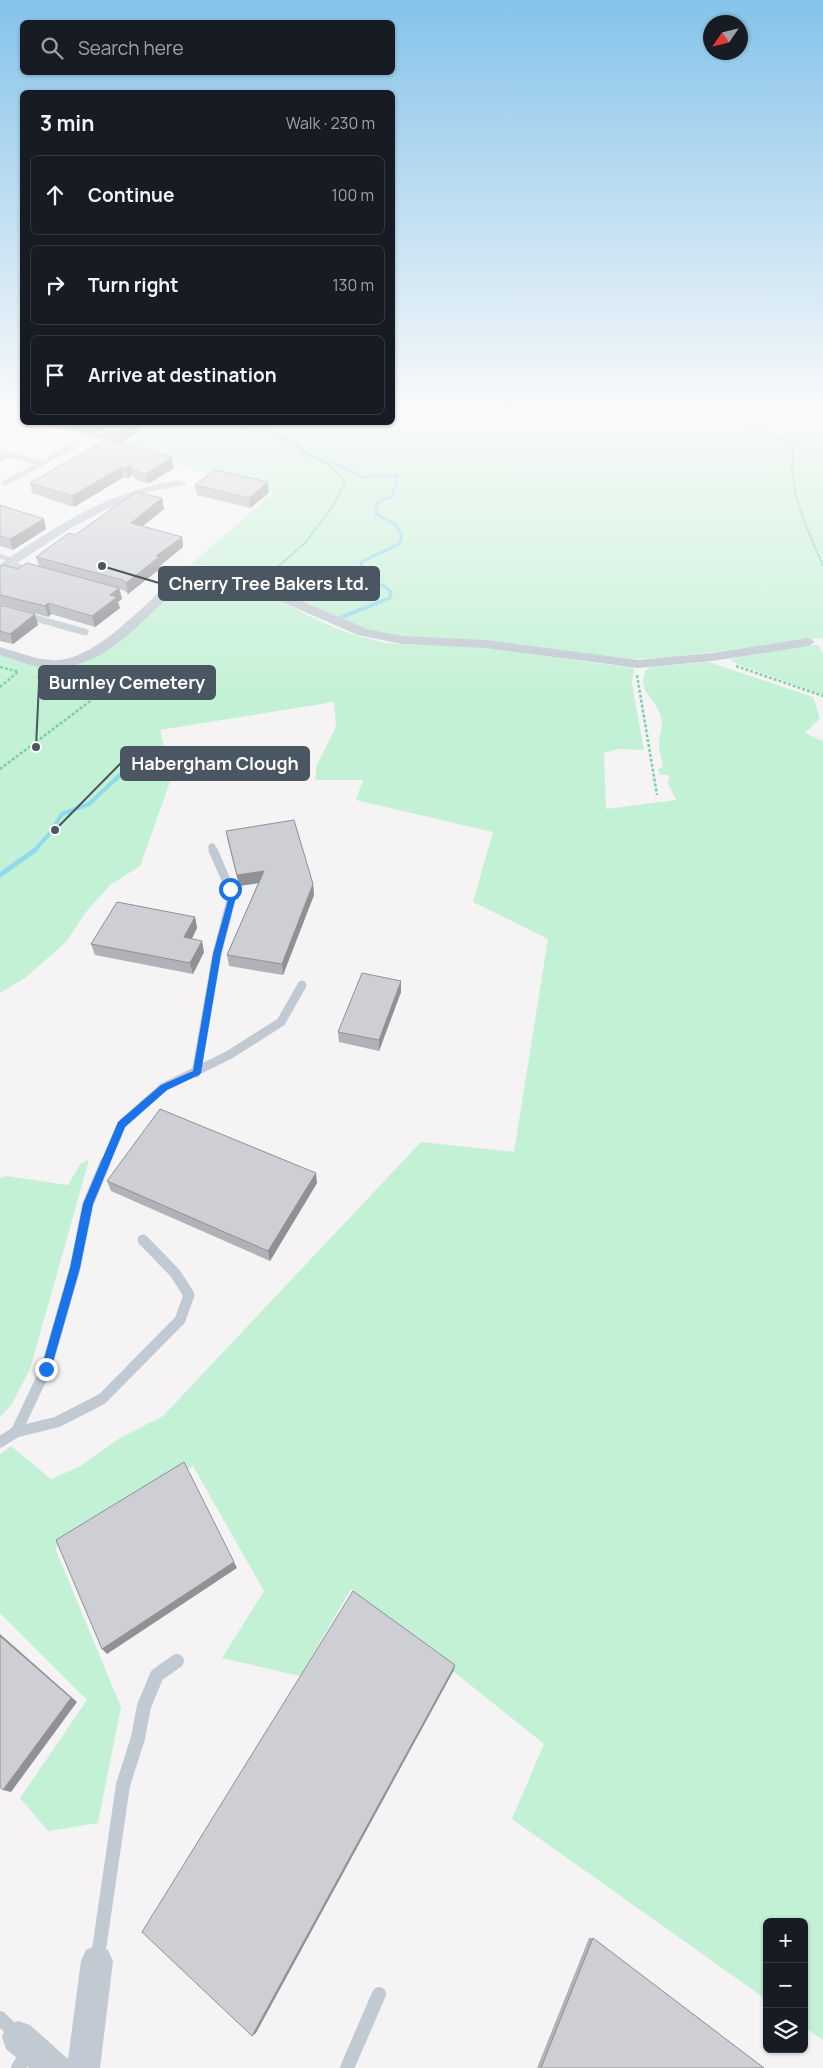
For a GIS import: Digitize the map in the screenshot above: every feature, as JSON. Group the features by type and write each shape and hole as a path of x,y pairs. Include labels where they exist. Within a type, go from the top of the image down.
{"street":[{"path":"8,565 74,521 105,506"},
{"path":"0,651 43,662 60,664 75,660 106,644 179,580 188,573 202,568 221,571 363,632 402,640 486,644 638,664 712,657 808,642"},
{"path":"83,2068 97,1961"},
{"path":"17,2043 56,2068"}],"lane":[{"path":"0,556 8,565 38,572"},
{"path":"19,614 85,632"},
{"path":"196,1073 217,954 231,900 230,889 212,847"},
{"path":"16,1432 46,1369 75,1268 88,1204 122,1124 164,1087 196,1073 259,1038 281,1022 302,985"},
{"path":"0,1442 16,1432 57,1422 102,1399 180,1320 189,1295 176,1273 143,1240"},
{"path":"97,1961 123,1785 138,1738 144,1706 157,1675 177,1661"},
{"path":"347,2068 379,1994"}],"path":[{"path":"255,586 305,543 333,506"},
{"path":"798,506 823,566"},
{"path":"712,657 823,696"},
{"path":"638,664 637,677 657,795"},
{"path":"0,667 27,674"},
{"path":"0,687 18,672"},
{"path":"0,769 101,693 36,676"}],"green space":[{"path":"258,506 823,506 823,638 665,658 627,659 400,637 364,628 233,572 212,566 190,565"},
{"path":"208,572 227,577 246,584 336,628 380,642 480,647 631,667 634,669 632,684 644,750 618,749 604,753 606,809 676,800 667,781 670,781 668,775 660,775 658,769 663,767 659,748 662,727 661,719 657,707 647,694 643,684 646,670 650,667 709,662 813,697 820,718 805,733 823,741 823,2040 808,2030 808,1918 763,1918 763,1997 512,1819 544,1744 351,1589 300,1676 222,1658 264,1591 193,1466 55,1548 121,1707 98,1823 48,1831 20,1798 87,1700 0,1613 0,1454 11,1446 51,1479 79,1467 120,1438 163,1416 421,1142 514,1152 548,939 473,902 493,832 356,800 363,780 315,780 317,765 336,727 334,702 160,730 172,776 140,866 110,885 86,912 66,942 25,978 0,993 0,651 43,662 73,665 187,577"},
{"path":"806,645 818,645 823,654 823,695 737,664 730,659"},
{"path":"89,1160 30,1369 12,1404 0,1417 0,1178 6,1176 68,1185 81,1163"}],"building":[{"path":"0,506 44,519 10,539 0,536"},
{"path":"117,506 153,506 131,523 182,537 156,556 159,557 126,583 123,580 36,557 69,533 75,535"},
{"path":"27,563 119,588 110,595 117,597 92,616 48,603 45,606 0,595 0,567 3,565 18,569"},
{"path":"0,605 35,614 10,634 0,631"},
{"path":"294,820 313,884 282,964 227,955 264,871 237,875 226,831"},
{"path":"117,902 195,917 184,937 202,941 190,963 91,944"},
{"path":"362,973 401,981 379,1040 338,1032"},
{"path":"160,1109 316,1173 268,1251 107,1181"},
{"path":"184,1462 234,1562 102,1649 56,1540"},
{"path":"353,1591 455,1665 252,2036 142,1932"},
{"path":"0,1636 71,1698 3,1790 0,1787"},
{"path":"593,1938 764,2068 541,2068"}],"waterway":[{"path":"374,604 390,598 391,592 384,586 364,578 361,562 399,544 402,536 396,525 376,514 376,506"},
{"path":"342,617 377,603"},
{"path":"35,850 50,833 62,814 89,804 120,775"},
{"path":"0,875 35,850"}],"place":[{"name":"Cherry Tree Bakers Ltd.","path":"102,566"},
{"name":"Burnley Cemetery","path":"36,747"},
{"name":"Habergham Clough","path":"55,830"}],"route":[{"path":"46,1369 75,1268 88,1204 122,1124 164,1087 196,1073 217,954 230,910 230,889"}]}
